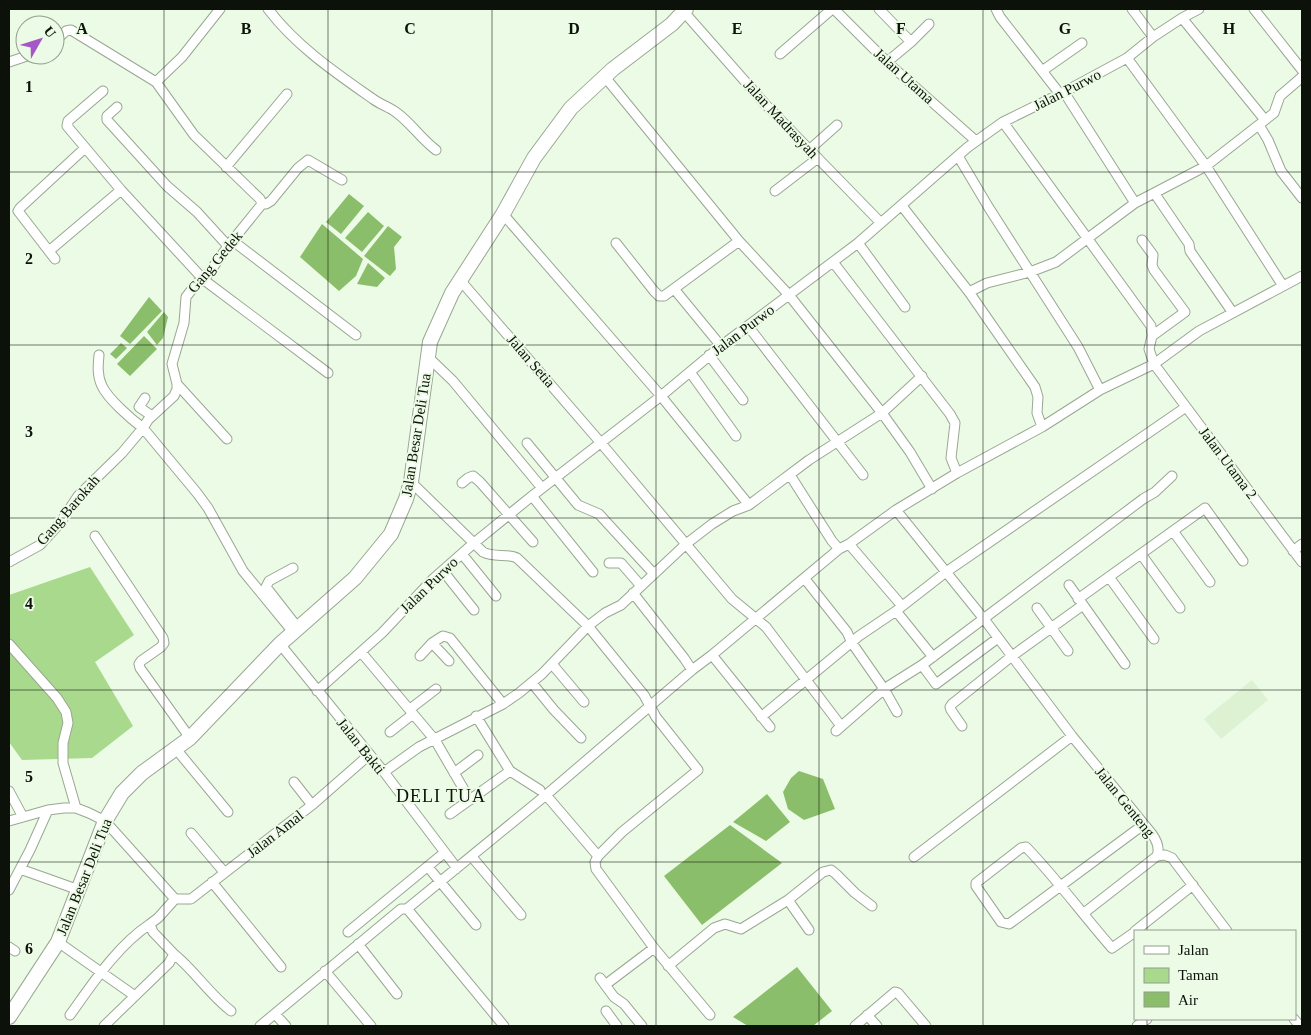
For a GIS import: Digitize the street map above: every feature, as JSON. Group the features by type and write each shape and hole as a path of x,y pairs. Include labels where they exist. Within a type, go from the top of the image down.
{"main road":[{"name":"Jalan Besar Deli Tua","path":"9,1017 58,942 105,821 122,793 135,779 190,738 280,644 355,578 386,541 399,518 411,482 432,335 452,293 503,214 534,158 571,108 629,56 672,24 685,10"}],"street":[{"path":"156,82 182,57 220,9"},
{"path":"268,9 300,44 375,100 398,113 424,141 436,150"},
{"path":"780,54 833,9"},
{"name":"Jalan Utama","path":"833,9 887,62 976,141"},
{"path":"879,9 912,42"},
{"path":"996,9 1000,17 1062,93 1135,203"},
{"path":"1132,9 1153,37"},
{"name":"Jalan Purwo","path":"317,691 382,633 424,588 474,543 662,396 709,355 858,243 976,141 1002,122 1128,58 1153,37 1198,9"},
{"path":"1254,9 1302,70"},
{"name":"Jalan Madrasyah","path":"685,10 765,104 881,223"},
{"path":"1182,18 1262,122 1281,171 1302,198"},
{"path":"887,62 912,42 929,24"},
{"path":"65,32 70,30 156,82 194,135 260,198 262,204"},
{"path":"1042,70 1082,43"},
{"path":"1128,58 1206,166 1283,286"},
{"path":"605,77 739,241 789,295 882,413 910,452 932,489"},
{"path":"969,292 986,282 1030,272 1056,262 1135,203 1206,166 1274,113 1280,96 1302,77"},
{"path":"103,91 66,123 84,148 204,280 328,374"},
{"path":"226,167 287,94"},
{"path":"117,107 107,116 108,120 167,186 230,244 356,335"},
{"path":"1002,122 1151,326 1152,336 1149,349 1154,364"},
{"path":"809,150 837,125"},
{"path":"55,259 18,211 84,148"},
{"path":"958,156 1078,347 1100,390"},
{"path":"775,192 818,158"},
{"name":"Gang Gedek","path":"177,384 172,364 184,323 186,297 197,283 204,280 262,204 270,201 298,168 308,160 342,180"},
{"path":"49,251 121,190"},
{"path":"1155,194 1189,244 1190,251 1233,313"},
{"path":"902,206 969,292 1035,387 1038,397 1037,413 1042,426"},
{"path":"503,214 662,396 749,505"},
{"path":"1142,240 1153,255 1152,266 1154,270 1185,312 1152,336"},
{"path":"616,243 659,296 664,296 675,290 739,241"},
{"path":"858,243 905,307"},
{"path":"833,262 922,376 955,423 950,455 957,473"},
{"path":"260,1026 358,944 472,857 543,793 840,549 896,510 957,473 1042,426 1100,390 1154,364 1199,331 1302,276"},
{"name":"Jalan Setia","path":"460,280 601,443 732,599 766,627 839,728 884,689"},
{"path":"675,290 721,346"},
{"path":"748,326 863,475"},
{"path":"99,355 98,372 102,387 128,416 142,428 197,493 216,522 243,571 296,630"},
{"path":"709,355 744,400"},
{"path":"428,357 453,381 542,488"},
{"name":"Jalan Utama 2","path":"1154,364 1302,562"},
{"path":"690,372 736,436"},
{"path":"384,772 419,747 476,716 503,704 532,683 588,626 605,613 620,605 686,544 733,511 749,505 809,460 882,413 922,376"},
{"path":"142,428 174,396 177,384"},
{"path":"177,384 227,439"},
{"path":"145,398 139,407 152,416"},
{"path":"761,717 859,636 899,609 946,572 1186,407"},
{"name":"Gang Barokah","path":"9,562 40,545 60,523 78,496 122,454 142,428"},
{"path":"527,443 581,508 598,514 654,574"},
{"path":"790,474 832,541 840,549"},
{"path":"462,483 473,476 487,488 533,542"},
{"path":"884,689 933,657 1143,499 1155,492 1172,476"},
{"path":"411,482 486,554 517,558 588,626 644,695 656,717 698,770 622,832 598,856 595,862 596,869 654,948 710,1015"},
{"path":"532,496 593,572"},
{"path":"962,726 951,710 952,704 1012,656 1051,628 1109,576 1205,508 1243,561"},
{"name":"Jalan Genteng","path":"896,510 984,619 1072,736 1157,843 1157,856 1165,855 1172,858 1226,930"},
{"path":"1174,531 1210,582"},
{"path":"95,536 163,638 164,643 161,647 141,661 140,668 190,738"},
{"path":"849,544 933,657"},
{"path":"1293,551 1302,544"},
{"path":"462,554 496,596"},
{"path":"1141,554 1180,608"},
{"path":"609,563 621,563 641,586"},
{"path":"294,568 269,581 266,587 296,630"},
{"path":"442,571 474,610"},
{"path":"1109,576 1154,639"},
{"path":"805,579 848,632 852,643 884,689 897,712"},
{"path":"1069,585 1125,664"},
{"path":"633,593 692,670"},
{"path":"1037,608 1068,651"},
{"path":"420,656 432,643 443,636 450,638 503,704"},
{"path":"922,665 936,684 998,638"},
{"path":"432,643 449,661"},
{"path":"9,644 57,698 66,712 68,724 63,763 76,808"},
{"name":"Jalan Bakti","path":"280,644 384,772 456,867 456,870"},
{"path":"361,652 435,740 470,800"},
{"path":"712,655 770,728"},
{"path":"552,664 584,702"},
{"path":"532,683 554,710 581,738"},
{"path":"390,732 436,689"},
{"path":"476,716 510,771 543,793 598,856"},
{"path":"914,857 1072,736"},
{"path":"176,749 228,812"},
{"name":"Jalan Amal","path":"175,899 191,899 312,805 369,755"},
{"path":"454,773 478,755"},
{"path":"450,814 510,771"},
{"path":"294,782 312,805"},
{"path":"9,791 23,817"},
{"path":"9,822 48,810 76,808 105,821 175,899 158,918 130,940 102,972 70,1015"},
{"path":"9,890 48,810"},
{"path":"1134,932 1112,948 1084,913 1060,886 1036,857 1024,846 976,883 976,886 1001,922 1009,924 1060,886 1143,825"},
{"path":"191,833 224,872"},
{"path":"348,932 444,853"},
{"path":"1084,913 1157,856"},
{"path":"472,857 521,915"},
{"path":"428,867 476,925"},
{"path":"20,869 79,890"},
{"path":"668,966 714,928 725,924 741,929 788,900 823,872 830,870 836,874 855,893 872,906"},
{"path":"212,882 281,966"},
{"path":"1136,930 1193,885"},
{"path":"391,897 404,909 504,1026"},
{"path":"788,900 809,930"},
{"path":"150,924 153,932 187,965 211,994 232,1011"},
{"path":"58,942 135,996"},
{"path":"358,944 397,994"},
{"path":"642,1026 602,982 654,948"},
{"path":"104,1026 165,969 174,954"},
{"path":"325,971 371,1026"},
{"path":"855,1026 895,992 898,993 926,1026"},
{"path":"606,1010 617,1026"},
{"path":"275,1014 286,1026"},
{"path":"867,1015 877,1026"}],"shaded area":[{"path":"1252,680 1268,700 1221,739 1204,719"}],"green space":[{"path":"90,567 134,635 95,662 133,726 92,758 22,760 9,742 9,595"}],"water":[{"path":"349,194 364,206 341,234 326,222"},
{"path":"368,212 384,226 362,252 345,238"},
{"path":"322,224 363,259 356,276 339,291 300,257"},
{"path":"388,226 402,237 394,247 396,269 390,276 364,256"},
{"path":"368,263 385,278 377,287 357,284"},
{"path":"149,297 162,311 130,344 120,336"},
{"path":"164,312 168,317 163,338 157,345 147,332"},
{"path":"144,336 157,349 130,376 117,364"},
{"path":"121,343 127,348 116,359 110,354"},
{"path":"799,771 823,779 835,809 804,820 788,809 783,792 791,778"},
{"path":"767,794 790,822 766,841 733,822"},
{"path":"730,825 782,863 702,925 664,876"},
{"path":"797,967 832,1011 813,1026 748,1026 733,1017"}],"district":[{"name":"DELI TUA","path":"441,796"}]}
